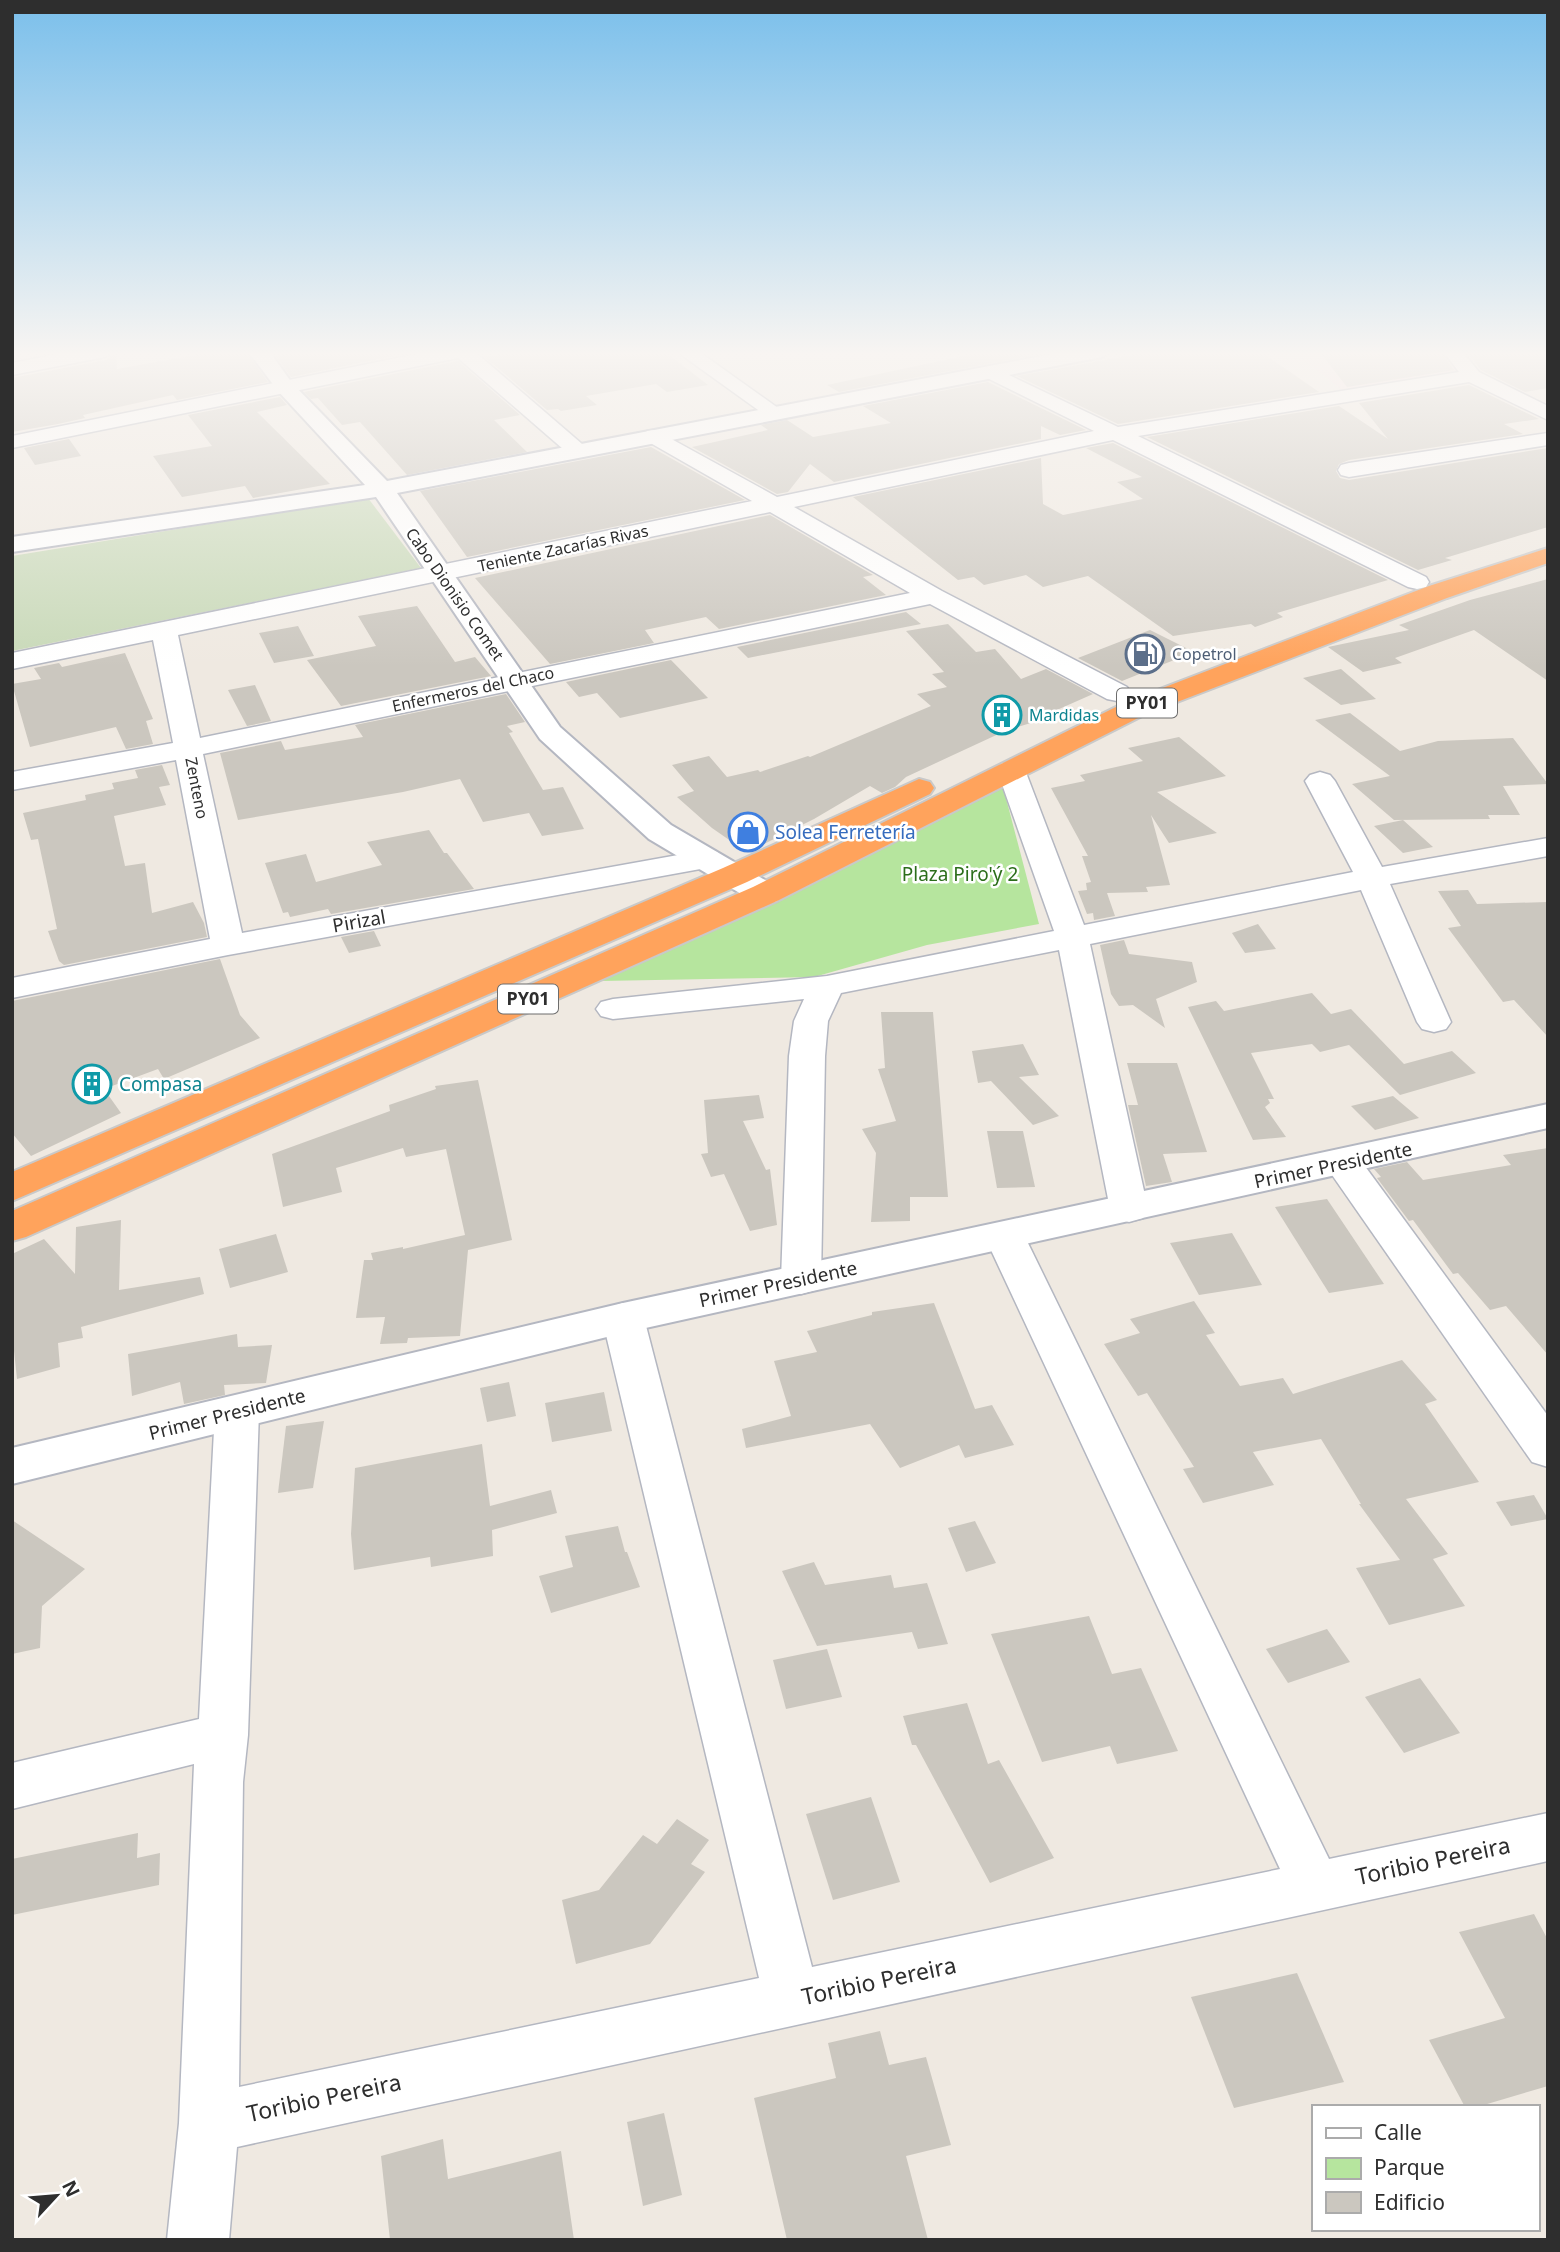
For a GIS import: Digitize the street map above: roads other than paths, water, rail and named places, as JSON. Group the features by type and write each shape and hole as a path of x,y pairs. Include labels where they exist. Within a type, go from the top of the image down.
{"highway":[{"name":"PY01","path":"12,1227 715,864 1117,693 1417,582 1548,537"},
{"name":"PY01","path":"12,1188 279,1091 765,894 1136,708 1438,593 1548,555"}],"street":[{"name":"Cabo Dionisio Comet","path":"351,456 382,489 550,733 660,832 765,894"},
{"path":"12,545 382,489 547,456"},
{"path":"690,456 933,596 1117,693"},
{"name":"Teniente Zacarías Rivas","path":"12,662 1008,456"},
{"path":"1158,456 1417,582"},
{"path":"1349,470 1438,456"},
{"name":"Enfermeros del Chaco","path":"12,781 189,749 514,680 933,596"},
{"name":"Zenteno","path":"164,631 228,945"},
{"path":"1011,770 1073,938 1129,1209"},
{"path":"1320,781 1372,878 1434,1022"},
{"path":"613,1009 827,986 1372,878 1548,847"},
{"name":"Pirizal","path":"12,988 228,945 715,864"},
{"path":"801,1280 807,1056 811,1021 827,986"},
{"name":"Primer Presidente","path":"12,1466 623,1318 1343,1163 1548,1116"},
{"path":"1343,1163 1548,1450"},
{"path":"1004,1235 1315,1886"},
{"path":"623,1318 792,1999"},
{"path":"198,2240 209,2123 217,1782 223,1735 237,1412"},
{"path":"12,1786 223,1735"},
{"name":"Toribio Pereira","path":"209,2123 1548,1837"}],"place":[{"name":"Copetrol","path":"1145,654"},
{"name":"Mardidas","path":"1002,715"},
{"name":"Solea Ferretería","path":"748,832"},
{"name":"Compasa","path":"92,1084"}],"park label":[{"name":"Plaza Piro'ý 2","path":"960,874"}]}
